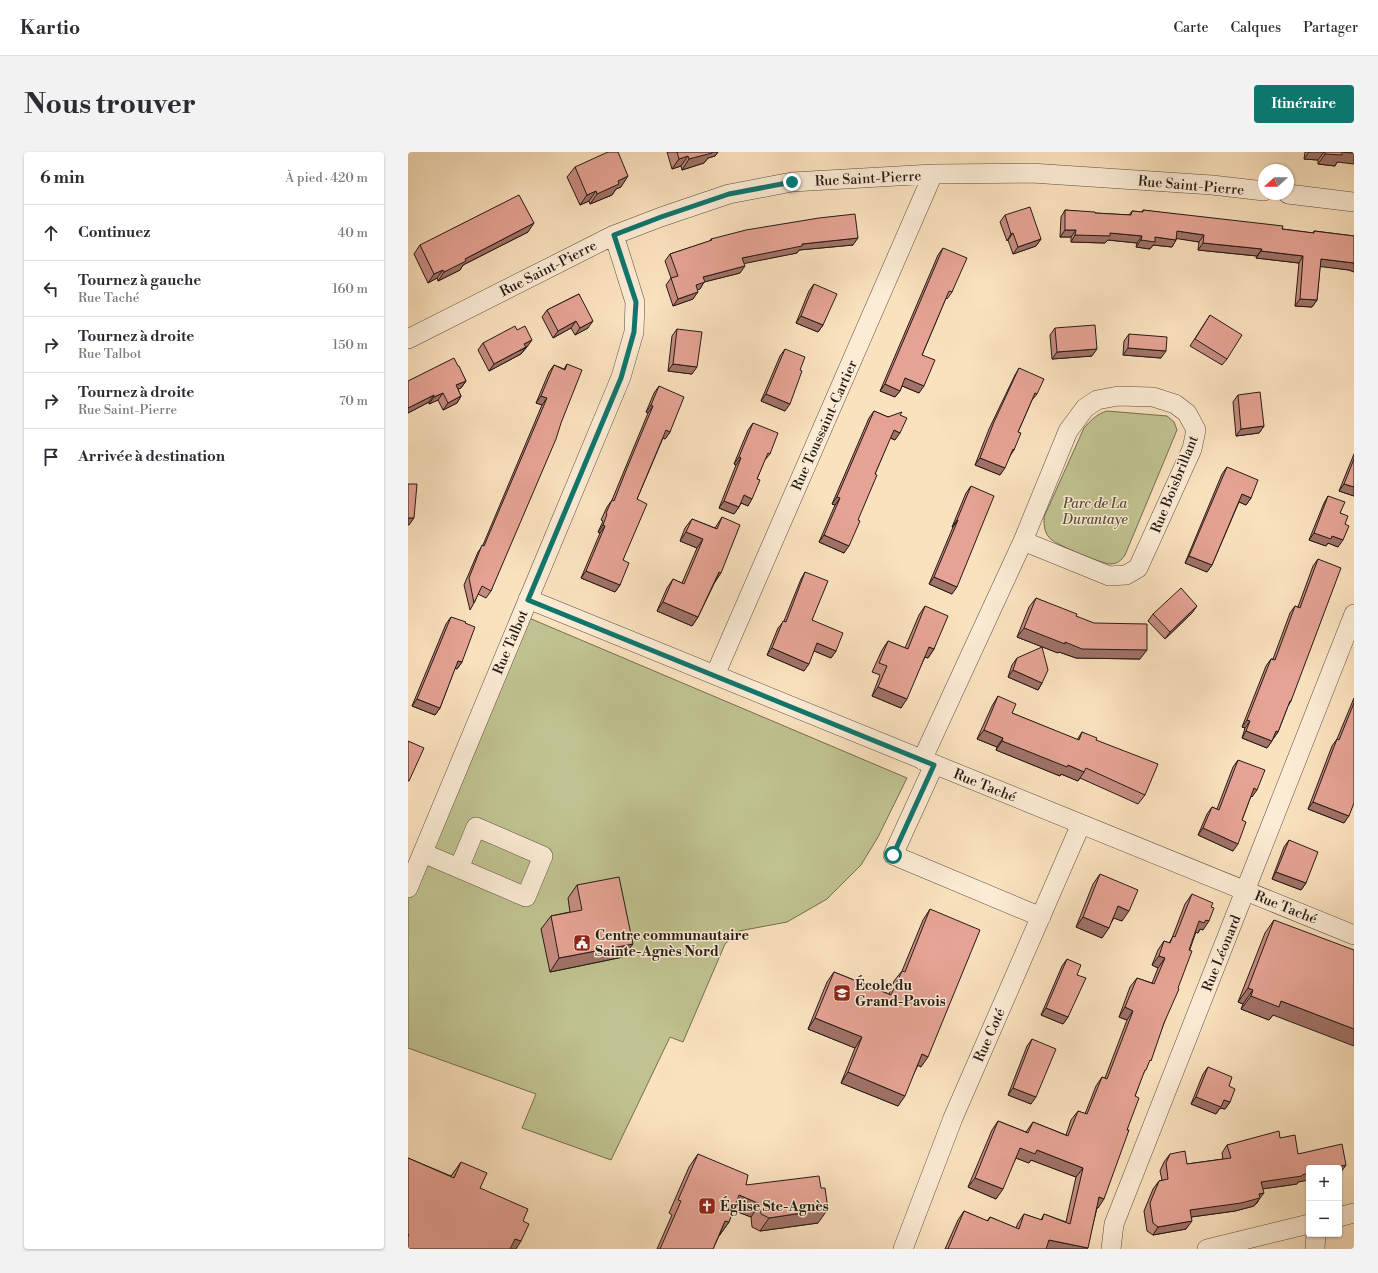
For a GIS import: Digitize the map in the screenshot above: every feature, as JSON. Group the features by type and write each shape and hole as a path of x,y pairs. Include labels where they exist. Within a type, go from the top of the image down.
{"street":[{"name":"Rue Saint-Pierre","path":"408,339 614,235 729,194 792,182 933,174 1031,173 1212,185 1258,190"},
{"name":"Rue Toussaint-Cartier","path":"715,675 933,174"},
{"path":"1294,195 1354,202"},
{"name":"Rue Talbot","path":"408,888 621,378 634,332 636,302 614,235"},
{"name":"Rue Boisbrillant","path":"1023,542 1109,576 1126,575 1138,568 1192,449 1196,430 1187,413 1175,404 1153,397 1118,396 1097,400 1085,408 1068,431 1023,542 928,762 893,855 1041,917"},
{"name":"Rue Taché","path":"528,600 1354,935"},
{"name":"Rue Léonard","path":"1111,1249 1114,1224 1354,614"},
{"name":"Rue Coté","path":"903,1249 953,1118 1082,824"},
{"path":"423,853 459,868"},
{"path":"1342,1216 1354,1213"},
{"path":"1207,1249 1306,1225"},
{"path":"1316,1237 1316,1249"}],"green space":[{"name":"Parc de La Durantaye","path":"1107,411 1167,416 1174,422 1177,430 1125,555 1119,562 1110,564 1090,558 1056,542 1049,538 1044,527 1044,517 1084,428 1094,418"},
{"path":"529,618 907,778 878,837 861,865 827,899 787,922 739,931 725,944 683,1042 670,1037 611,1160 522,1128 536,1094 408,1048 408,886"}],"building":[{"path":"608,152 618,152 628,176 618,181 619,184 597,194 596,191 587,195 575,167"},
{"path":"677,152 712,153 689,159 688,156 679,159"},
{"path":"1325,152 1342,152 1342,155 1325,154"},
{"path":"519,195 534,223 465,259 466,261 444,272 443,270 434,274 420,245"},
{"path":"1030,207 1041,239 1018,247 1013,233 1011,234 1005,215"},
{"path":"1065,210 1131,215 1132,211 1143,212 1143,210 1283,226 1282,229 1314,233 1314,231 1354,236 1354,263 1321,259 1317,300 1300,299 1303,256 1261,251 1262,249 1203,243 1204,235 1177,231 1176,240 1155,237 1155,242 1141,240 1142,236 1110,233 1110,236 1075,235 1076,230 1065,230"},
{"path":"855,214 858,238 802,244 802,246 742,258 745,266 703,277 705,282 696,285 698,292 678,299 671,278 678,276 670,254 712,240 711,239 746,230 819,218"},
{"path":"943,248 967,258 952,292 949,291 922,355 935,360 924,386 905,378 900,391 885,384"},
{"path":"814,284 837,294 823,325 801,316"},
{"path":"579,294 593,321 580,328 576,321 558,331 547,310"},
{"path":"1210,315 1242,335 1227,359 1195,339"},
{"path":"1095,325 1097,349 1057,352 1055,328"},
{"path":"515,326 517,330 525,326 532,340 524,344 526,347 494,364 483,343"},
{"path":"677,329 702,332 697,367 673,364"},
{"path":"1129,334 1167,337 1166,351 1128,348"},
{"path":"785,349 805,357 800,370 802,371 790,404 766,394"},
{"path":"454,358 466,381 456,385 461,396 448,403 443,393 434,397 434,395 408,408 408,381"},
{"path":"567,364 582,370 556,439 491,591 482,586 474,603 469,578 547,398 541,396 554,365 565,370"},
{"path":"1019,368 1044,379 1037,394 1035,393 1018,432 1021,433 1005,468 980,458 994,422"},
{"path":"659,386 684,397 670,432 666,430 637,499 647,504 623,560 629,563 620,585 586,571 605,526 603,525 607,514 606,513 612,500 614,501 653,406 651,405"},
{"path":"1260,392 1264,426 1241,429 1238,395"},
{"path":"874,411 888,417 902,412 900,415 907,418 900,433 894,430 875,474 877,475 849,546 824,535 840,498 837,497"},
{"path":"753,423 778,433 770,454 768,453 757,479 760,480 752,499 744,495 739,507 724,501 741,458 739,457"},
{"path":"1354,459 1354,487 1344,484"},
{"path":"1227,467 1258,480 1251,498 1242,494 1212,565 1189,556"},
{"path":"408,484 417,484 414,518 408,518"},
{"path":"971,486 994,496 957,587 934,577"},
{"path":"1328,496 1345,502 1340,513 1348,516 1345,524 1349,526 1343,540 1332,536 1331,539 1314,533"},
{"path":"722,517 740,525 721,573 719,572 698,617 663,602 673,579 684,584 703,539 686,532 692,519 717,529"},
{"path":"1318,559 1341,568 1291,701 1278,732 1276,731 1272,741 1246,731 1250,721 1247,720 1271,659 1275,660 1295,606 1300,608"},
{"path":"805,572 828,581 812,620 843,633 836,651 817,643 809,664 772,648 783,621 786,622"},
{"path":"1181,588 1197,606 1170,632 1153,614"},
{"path":"1036,598 1077,614 1076,616 1094,623 1147,624 1147,650 1082,649 1024,628"},
{"path":"925,606 948,616 934,649 929,647 907,699 878,687 887,666 879,663 888,641 908,649"},
{"path":"451,617 475,627 462,662 458,661 440,708 417,699"},
{"path":"1042,647 1048,670 1042,683 1013,670 1017,658"},
{"path":"998,696 1016,704 1012,713 1079,740 1082,732 1097,738 1096,740 1158,764 1145,795 1086,768 1084,772 1068,765 1067,767 1002,741 1003,738 984,730"},
{"path":"1354,703 1354,803 1349,816 1313,802 1337,739 1339,740"},
{"path":"408,741 424,748 409,781 408,781"},
{"path":"1238,760 1265,770 1257,790 1254,788 1242,820 1246,822 1238,844 1203,828 1212,807 1219,810"},
{"path":"1289,840 1318,852 1306,883 1276,872"},
{"path":"1100,874 1138,890 1129,911 1118,906 1109,928 1083,917"},
{"name":"Centre communautaire Sainte-Agnès Nord","path":"619,877 633,944 559,958 551,916 582,910 577,885"},
{"path":"1192,894 1213,903 1211,907 1214,908 1209,921 1206,920 1204,923 1199,921 1189,950 1192,951 1178,988 1179,989 1164,1023 1151,1061 1150,1060 1145,1070 1135,1096 1139,1098 1104,1199 1099,1197 1088,1248 1049,1240 1046,1249 948,1249 964,1211 988,1221 990,1217 1019,1229 1024,1214 1042,1220 1044,1214 1070,1224 1083,1168 1037,1150 1035,1154 1020,1148 1003,1189 975,1178 998,1121 1028,1133 1033,1122 1068,1136 1078,1111 1087,1114 1102,1077 1107,1079 1133,1011 1125,1007 1137,978 1154,984 1165,958 1159,956 1164,941 1170,943 1173,936 1175,937"},
{"path":"930,909 980,930 928,1057 922,1054 905,1096 848,1072 862,1037 815,1018 834,972 891,995 902,971 905,972"},
{"path":"1274,920 1354,950 1354,1029 1281,1001 1279,1007 1251,996 1253,990 1248,988"},
{"path":"1067,959 1081,965 1077,975 1086,978 1068,1017 1046,1008"},
{"path":"1032,1039 1056,1049 1036,1097 1013,1088"},
{"path":"1208,1067 1232,1077 1229,1086 1235,1089 1230,1102 1224,1100 1221,1107 1196,1097"},
{"path":"1279,1131 1280,1138 1295,1135 1298,1154 1342,1144 1346,1165 1306,1165 1306,1174 1302,1176 1261,1182 1264,1193 1259,1194 1260,1198 1241,1203 1190,1210 1192,1221 1158,1227 1153,1223 1150,1203 1159,1181 1168,1179 1166,1163 1170,1154 1185,1151 1187,1164 1231,1158 1227,1145"},
{"name":"Église Ste-Agnès","path":"698,1154 748,1175 746,1185 819,1176 821,1188 825,1188 828,1209 769,1218 761,1214 760,1204 739,1195 729,1222 725,1221 713,1249 660,1249 681,1201 678,1200"},
{"path":"408,1158 454,1178 461,1162 487,1173 480,1188 528,1209 523,1221 529,1224 521,1241 515,1239 510,1249 408,1249"}],"place":[{"name":"Centre communautaire Sainte-Agnès Nord","path":"582,943"},
{"name":"École du Grand-Pavois","path":"842,993"},
{"name":"Église Ste-Agnès","path":"707,1206"}],"route":[{"path":"792,182 729,194 614,235 636,302 634,332 621,378 528,600 934,765 893,855"}]}
